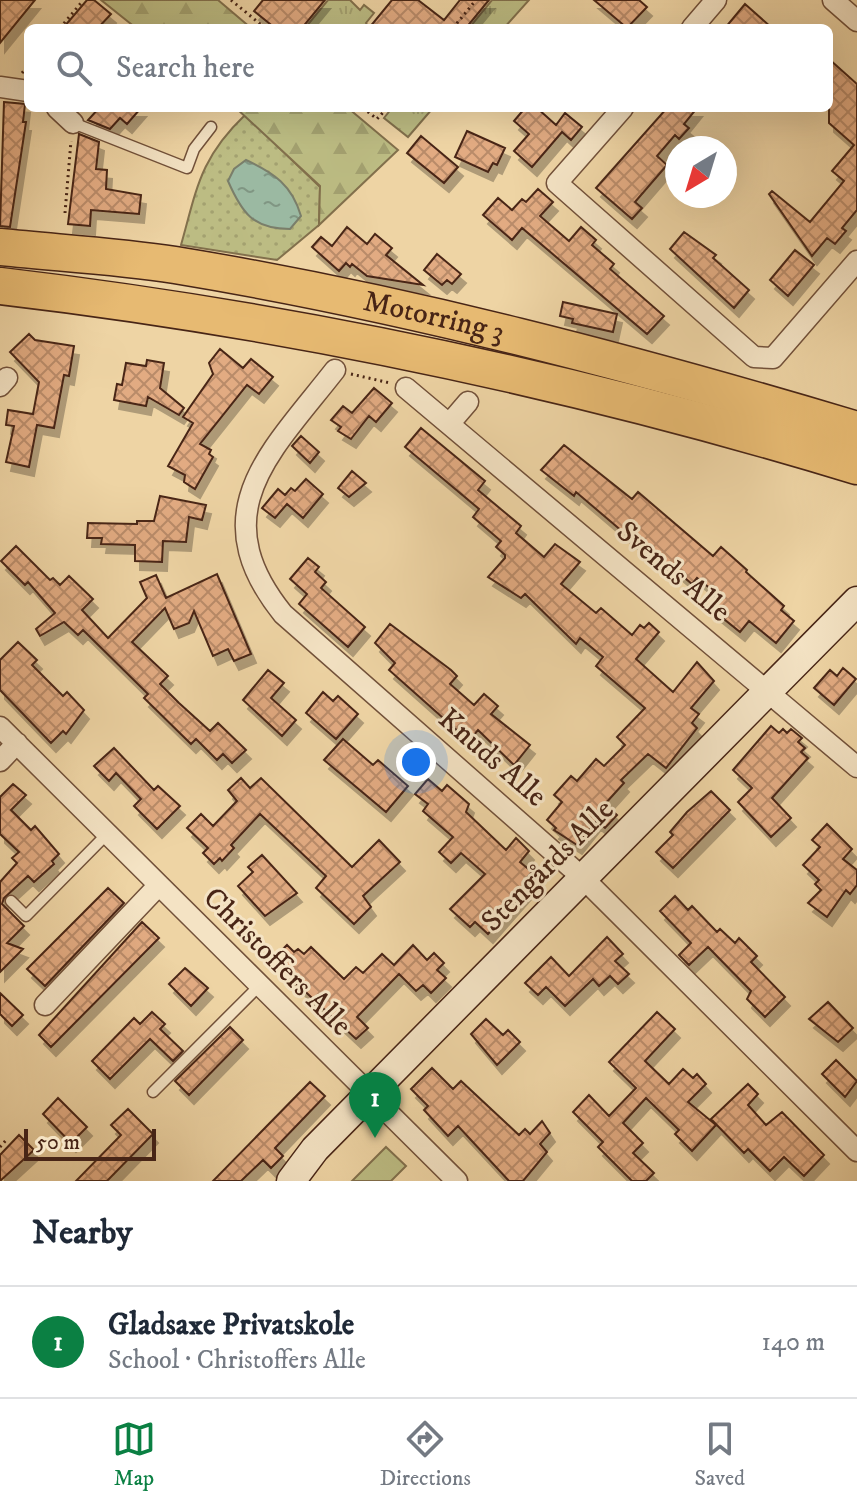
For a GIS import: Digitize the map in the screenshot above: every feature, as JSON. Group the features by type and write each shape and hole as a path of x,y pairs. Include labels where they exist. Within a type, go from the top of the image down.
{"highway":[{"name":"Motorring 3","path":"0,247 172,265 417,311 654,372 857,430"},
{"name":"Motorring 3","path":"0,286 137,302 349,338 690,418 857,466"}],"street":[{"path":"695,24 716,0"},
{"path":"833,0 857,21"},
{"path":"0,87 24,90"},
{"path":"61,112 73,123"},
{"path":"619,112 557,183 754,357 773,358 857,261"},
{"name":"Knuds Alle","path":"335,370 266,458 252,483 245,537 263,590 283,614 583,878 857,1151"},
{"name":"Svends Alle","path":"406,388 857,767"},
{"path":"450,423 468,402"},
{"name":"Stengårds Alle","path":"291,1181 315,1149 857,601"},
{"name":"Christoffers Alle","path":"0,727 457,1181"},
{"path":"0,761 17,743"},
{"name":"Christoffers Alle","path":"45,1005 158,886"}],"lane":[{"path":"73,123 187,168 194,149 211,127"},
{"path":"11,901 26,916 107,834"},
{"path":"153,1092 259,986"}],"path":[{"path":"231,0 260,24"},
{"path":"456,24 476,0"},
{"path":"63,24 81,3"},
{"path":"368,112 377,119 383,112"},
{"path":"65,213 73,123"},
{"path":"335,370 406,388"},
{"path":"0,1147 7,1139"}],"green space":[{"path":"101,0 218,0 246,24 131,24"},
{"path":"328,0 350,0 360,10 364,5 374,13 367,24 308,24"},
{"path":"492,0 529,0 508,24 472,24"},
{"path":"240,112 353,112 398,150 319,225 320,186"},
{"path":"389,112 430,112 408,137 384,118"},
{"path":"245,115 320,187 319,225 277,260 181,245 196,190 209,160"},
{"path":"386,1147 406,1166 391,1181 352,1181"}],"water":[{"path":"246,160 281,181 293,196 301,216 290,229 258,222 238,202 228,181 234,169"}],"building":[{"path":"0,0 35,0 0,43"},
{"path":"87,0 94,0 111,14 102,24 66,24"},
{"path":"263,0 325,0 305,24 270,24 254,11"},
{"path":"392,0 418,0 444,20 460,0 489,0 469,24 372,24"},
{"path":"594,0 639,0 647,7 631,24 622,24"},
{"path":"745,4 768,24 728,24"},
{"path":"833,63 857,84 857,210 842,228 846,231 835,244 827,238 812,256 769,194 772,191 810,222 844,181 832,171 854,145 829,123 829,112 833,112"},
{"path":"4,102 24,104 23,122 26,122 10,227 0,226"},
{"path":"95,112 138,112 127,124 120,118 110,129 88,120"},
{"path":"522,112 541,112 556,125 565,113 582,127 571,140 562,132 532,167 514,151 529,134 514,121"},
{"path":"663,112 694,112 684,124 689,128 682,136 665,136 665,147 657,156 665,167 635,202 642,208 632,219 596,188"},
{"path":"467,131 505,148 497,165 493,163 488,172 455,157"},
{"path":"79,134 99,142 96,169 107,170 106,189 141,195 139,214 91,210 90,226 68,224"},
{"path":"421,136 458,167 444,183 407,153"},
{"path":"538,189 553,202 540,216 569,241 581,227 596,240 592,245 614,264 610,269 664,316 647,334 522,228 512,240 483,215 498,198 512,210 522,199 526,202"},
{"path":"347,227 367,244 375,234 392,248 386,255 423,285 367,276 346,263 339,271 312,247 321,237 332,246"},
{"path":"684,232 716,255 713,258 749,290 734,308 670,249"},
{"path":"795,250 814,265 788,296 770,280"},
{"path":"437,254 461,274 452,284 447,280 442,285 424,270"},
{"path":"563,302 617,314 613,332 572,323 573,319 560,316"},
{"path":"29,334 35,340 74,346 69,376 64,375 54,428 37,425 29,467 6,462 14,426 6,425 8,410 33,414 39,382 10,352"},
{"path":"220,349 243,368 251,359 273,377 259,394 247,385 200,444 211,450 209,454 213,457 195,489 184,482 185,475 168,466 193,423 183,417 213,374 209,363"},
{"path":"147,360 164,363 160,388 184,408 179,415 148,397 146,406 114,400 117,384 122,385 126,363 146,366"},
{"path":"374,388 392,403 376,422 369,416 351,439 338,431 341,427 331,420 343,406 352,413"},
{"path":"421,428 485,481 478,490 521,526 516,533 544,557 555,544 580,562 561,584 596,613 601,608 632,635 640,625 644,628 649,623 659,632 636,659 673,692 697,662 714,681 691,708 699,714 692,723 697,728 666,768 648,754 621,780 624,783 605,804 617,815 605,828 596,821 577,845 554,830 556,828 547,820 562,802 554,795 571,776 577,781 596,759 604,766 625,745 617,737 645,708 596,666 603,657 580,638 576,644 525,594 521,598 488,577 505,558 496,547 501,541 473,517 479,509 405,447"},
{"path":"301,436 319,452 310,463 292,446"},
{"path":"564,445 632,499 638,492 713,556 721,547 747,570 784,606 781,610 794,621 776,643 749,621 740,632 709,607 722,598 697,578 692,584 673,568 670,572 576,492 574,496 541,470"},
{"path":"352,471 366,483 349,497 338,488"},
{"path":"306,479 323,494 303,518 287,504 275,518 262,508 278,489 285,495 291,488 295,491"},
{"path":"160,496 206,505 202,520 189,517 186,542 163,541 162,562 135,561 135,545 101,544 102,538 87,538 88,523 137,524 137,521 154,521"},
{"path":"16,546 50,580 53,578 60,585 69,576 93,599 82,610 108,638 147,598 140,582 156,575 166,598 217,574 251,654 234,661 228,649 213,656 194,611 189,623 174,629 165,608 132,642 168,676 160,684 179,703 210,731 218,723 246,750 232,763 223,754 217,760 196,739 191,744 144,698 148,694 83,630 78,635 64,622 40,636 36,629 55,613 28,582 25,585 1,561"},
{"path":"308,558 319,567 315,572 326,582 321,588 365,627 348,647 299,604 307,594 290,579"},
{"path":"390,624 451,670 457,676 450,684 474,705 484,694 498,706 491,714 530,745 514,765 478,730 469,741 389,670 395,663 375,643"},
{"path":"18,642 37,660 32,665 63,696 67,692 84,710 66,734 63,731 51,743 0,690 0,660"},
{"path":"843,668 856,679 834,705 814,688 830,670 837,676"},
{"path":"268,670 284,683 271,698 296,720 282,736 243,700"},
{"path":"323,692 333,701 338,696 358,714 336,739 306,713"},
{"path":"771,726 779,733 783,729 787,733 791,729 802,738 798,742 805,748 801,752 808,758 772,798 791,818 771,837 738,802 752,788 733,770"},
{"path":"343,739 373,765 378,760 408,786 386,812 324,760"},
{"path":"114,748 154,790 158,786 180,806 157,829 134,806 141,799 116,773 109,781 94,766"},
{"path":"241,778 250,788 261,778 352,867 379,840 400,862 363,896 371,907 354,924 316,888 326,876 260,814 231,845 234,848 222,861 220,858 214,864 203,853 208,848 187,828 201,814 213,826 237,801 228,790"},
{"path":"428,779 442,791 447,785 469,804 466,812 506,850 516,838 529,851 520,862 532,872 523,882 529,887 488,934 475,922 470,927 450,909 485,874 461,853 451,863 439,852 453,837 423,811 428,804 415,794"},
{"path":"13,784 26,795 11,810 31,830 35,826 59,854 52,861 54,864 34,882 28,876 4,898 2,904 24,926 7,943 23,949 0,972 0,882 17,863 12,858 19,852 0,834 0,797"},
{"path":"711,791 730,810 673,868 656,852 673,835 670,832 687,812"},
{"path":"827,824 852,849 843,859 857,870 857,885 850,894 846,890 827,917 808,903 821,890 815,884 819,880 803,865 820,847 812,840"},
{"path":"262,855 297,893 265,916 238,886 253,872 248,867"},
{"path":"108,888 124,903 45,986 27,969"},
{"path":"675,896 688,910 692,906 717,932 720,929 735,943 739,938 757,956 751,962 785,997 765,1017 747,999 751,991 708,947 689,965 679,955 691,943 660,911"},
{"path":"142,922 159,938 51,1047 39,1035"},
{"path":"607,937 623,954 615,961 629,974 618,984 610,976 599,986 593,979 565,1006 546,987 538,995 525,983 551,957 569,976"},
{"path":"287,945 294,952 298,949 304,954 311,947 344,979 356,967 363,973 382,954 394,965 413,945 427,960 434,953 444,963 437,970 446,978 431,993 423,985 416,991 399,974 357,1017 368,1028 356,1039 280,968 274,958"},
{"path":"185,968 208,988 191,1006 169,984"},
{"path":"0,993 23,1015 12,1026 0,1014"},
{"path":"828,1002 853,1028 838,1042 809,1019"},
{"path":"152,1012 165,1024 160,1029 183,1051 173,1061 150,1039 110,1079 92,1061 134,1018 140,1024"},
{"path":"657,1012 675,1029 645,1061 669,1084 683,1069 693,1078 697,1074 706,1084 688,1102 716,1125 692,1151 675,1134 679,1130 646,1098 623,1123 643,1143 633,1153 654,1173 646,1181 632,1181 598,1147 603,1142 573,1112 589,1095 609,1116 636,1088 609,1062"},
{"path":"486,1019 503,1035 508,1030 520,1042 497,1065 471,1034"},
{"path":"230,1027 243,1040 189,1095 175,1081"},
{"path":"836,1060 857,1081 845,1097 822,1074"},
{"path":"432,1068 453,1089 461,1081 519,1135 525,1129 530,1134 542,1121 550,1133 540,1144 547,1152 523,1181 509,1181 458,1126 448,1136 424,1110 428,1106 411,1089"},
{"path":"310,1082 325,1096 275,1148 283,1156 271,1168 263,1160 241,1181 213,1181"},
{"path":"748,1084 758,1094 748,1105 766,1125 782,1112 824,1155 804,1176 784,1157 770,1171 748,1149 744,1153 711,1119"},
{"path":"58,1098 87,1127 71,1143 43,1114"},
{"path":"128,1109 153,1134 107,1181 76,1181 121,1135 111,1125"},
{"path":"19,1135 34,1150 0,1181 0,1155"}],"place":[{"name":"Gladsaxe Privatskole","path":"375,1138"}]}
